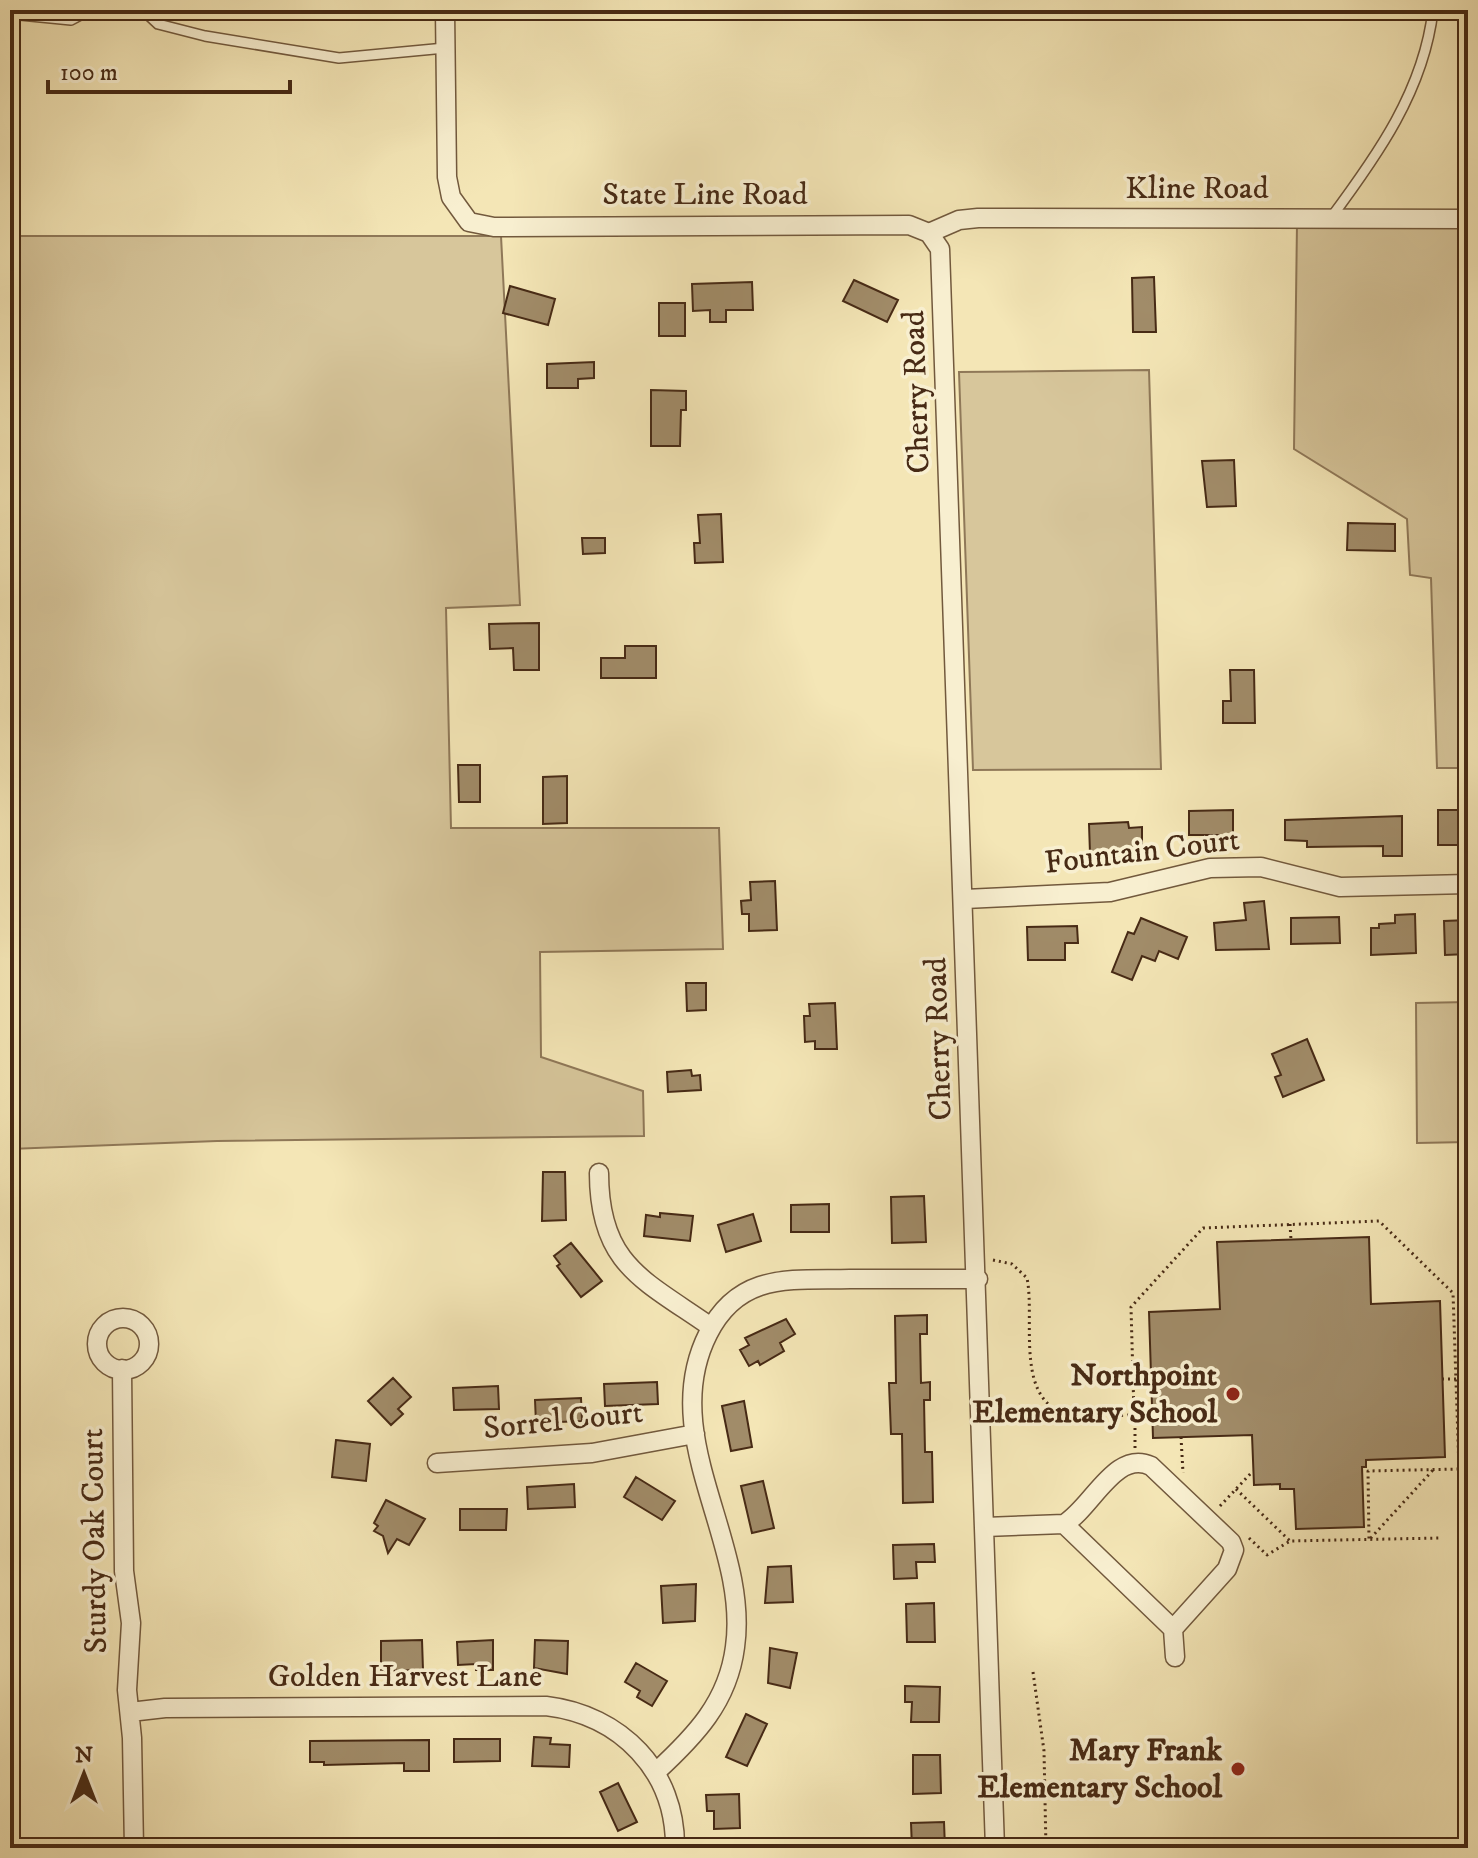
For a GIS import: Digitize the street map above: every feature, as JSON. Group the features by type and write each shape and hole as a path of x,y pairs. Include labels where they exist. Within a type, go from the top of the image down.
{"street":[{"path":"445,10 445,48"},
{"name":"State Line Road","path":"445,48 447,177 451,197 469,222 480,225 885,224 909,225 929,233"},
{"name":"Kline Road","path":"929,233 959,220 978,218 1468,219"},
{"name":"Cherry Road","path":"929,233 940,249 942,266 995,1848"},
{"name":"Fountain Court","path":"965,899 1110,892 1174,875 1223,868 1261,867 1340,887 1468,884"},
{"path":"599,1173 603,1224 617,1254 647,1282 711,1327"},
{"path":"656,1772 690,1741 715,1708 736,1647 737,1602 695,1434 690,1387 694,1365 711,1327 741,1295 778,1282 978,1269"},
{"name":"Sturdy Oak Court","path":"122,1369 124,1571 131,1623 127,1671 134,1848"},
{"name":"Sorrel Court","path":"437,1463 592,1453 695,1434"},
{"path":"985,1527 1064,1524 1074,1518 1123,1465 1142,1461 1231,1542 1234,1559 1173,1629"},
{"path":"1064,1524 1173,1629 1175,1657"},
{"name":"Golden Harvest Lane","path":"130,1712 165,1708 546,1706 580,1712 605,1722 626,1737 656,1772 672,1809 675,1848"}],"lane":[{"path":"10,14 71,20 90,10"},
{"path":"143,10 158,24 205,36 339,58 445,48"},
{"path":"1330,219 1376,158 1402,110 1424,57 1433,10"}],"path":[{"path":"1123,1451 1135,1448 1131,1307 1203,1228 1379,1221 1453,1293 1459,1469 1368,1471 1369,1540"},
{"path":"1290,1224 1291,1240"},
{"path":"978,1269 1012,1264 1027,1278 1031,1372 1044,1399 1057,1410 1076,1416 1134,1415"},
{"path":"1442,1379 1456,1379"},
{"path":"1173,1466 1183,1475 1181,1437"},
{"path":"1369,1540 1433,1470"},
{"path":"1209,1500 1218,1509 1253,1471"},
{"path":"1236,1489 1290,1541"},
{"path":"1247,1536 1267,1555 1290,1541 1439,1538"},
{"path":"1033,1672 1044,1751 1046,1848"}],"shaded area":[{"path":"1468,223 1468,768 1437,768 1431,578 1410,575 1407,519 1294,449 1297,224"},
{"path":"10,236 501,236 520,605 446,608 451,828 719,828 723,949 540,952 541,1057 643,1091 644,1136 217,1141 10,1149"},
{"path":"1149,370 1161,769 973,770 959,372"},
{"path":"1468,1002 1468,1142 1417,1143 1416,1003"}],"building":[{"path":"1154,277 1156,332 1133,332 1132,278"},
{"path":"854,280 898,300 887,322 843,301"},
{"path":"752,282 753,310 726,310 726,322 710,322 710,310 693,311 692,284"},
{"path":"510,286 555,299 548,325 503,313"},
{"path":"659,303 685,303 685,336 659,336"},
{"path":"594,362 594,378 578,379 578,388 547,388 547,364"},
{"path":"651,390 686,391 686,410 681,410 680,446 651,446"},
{"path":"1234,460 1236,506 1207,507 1202,461"},
{"path":"721,514 723,562 695,563 694,543 700,543 698,515"},
{"path":"1348,523 1395,524 1395,551 1347,550"},
{"path":"582,538 605,538 605,553 583,554"},
{"path":"539,623 539,670 514,670 513,648 490,649 489,624"},
{"path":"625,646 656,646 656,678 601,678 601,658 625,658"},
{"path":"1230,670 1254,670 1255,723 1223,723 1223,701 1231,701"},
{"path":"458,765 480,765 480,802 459,802"},
{"path":"567,776 567,823 543,824 543,777"},
{"path":"1233,810 1233,835 1189,835 1189,811"},
{"path":"1438,810 1468,810 1468,845 1438,845"},
{"path":"1402,816 1402,856 1383,856 1383,846 1307,847 1307,841 1285,840 1285,820"},
{"path":"1128,822 1129,828 1142,827 1142,852 1090,853 1089,824"},
{"path":"775,881 777,930 749,931 749,914 742,914 741,901 751,900 750,882"},
{"path":"1264,901 1269,949 1216,950 1214,923 1246,920 1244,903"},
{"path":"1415,914 1416,953 1371,955 1371,928 1395,923 1395,915"},
{"path":"1339,917 1340,943 1291,944 1291,918"},
{"path":"1141,918 1187,937 1178,959 1159,951 1155,961 1142,956 1132,980 1112,972 1128,932 1134,934"},
{"path":"1468,920 1468,954 1445,955 1444,921"},
{"path":"1077,926 1078,943 1065,943 1065,960 1028,960 1027,927"},
{"path":"686,983 706,983 706,1010 687,1011"},
{"path":"835,1003 837,1049 815,1049 815,1041 805,1042 804,1016 810,1016 809,1004"},
{"path":"1307,1039 1324,1080 1283,1097 1275,1077 1281,1075 1272,1054"},
{"path":"691,1070 692,1076 700,1075 701,1090 668,1092 667,1072"},
{"path":"543,1172 565,1172 566,1220 542,1221"},
{"path":"924,1196 926,1242 892,1243 891,1197"},
{"path":"829,1204 829,1232 791,1232 791,1205"},
{"path":"660,1213 693,1216 690,1241 644,1236 646,1215 660,1217"},
{"path":"753,1214 761,1241 726,1252 718,1225"},
{"name":"Northpoint Elementary School","path":"1369,1237 1371,1304 1440,1301 1445,1457 1366,1460 1366,1467 1362,1467 1364,1527 1296,1529 1294,1489 1280,1489 1280,1484 1254,1485 1252,1435 1153,1438 1149,1312 1220,1309 1217,1242"},
{"path":"571,1243 602,1281 581,1297 557,1266 560,1264 554,1256"},
{"path":"927,1315 927,1334 920,1334 921,1383 930,1382 930,1400 924,1400 925,1452 932,1452 933,1502 903,1503 902,1434 891,1434 889,1383 896,1383 895,1316"},
{"path":"786,1319 795,1334 780,1343 784,1351 760,1365 758,1361 749,1366 740,1350 749,1345 745,1338"},
{"path":"393,1378 411,1397 398,1409 403,1414 391,1425 368,1401"},
{"path":"657,1382 658,1404 605,1406 604,1384"},
{"path":"498,1386 499,1409 454,1410 453,1388"},
{"path":"581,1398 582,1421 536,1423 535,1400"},
{"path":"744,1401 752,1447 731,1451 722,1406"},
{"path":"336,1440 370,1444 366,1481 332,1477"},
{"path":"636,1477 675,1501 662,1520 624,1497"},
{"path":"763,1481 774,1528 752,1533 741,1486"},
{"path":"574,1484 575,1507 528,1509 527,1487"},
{"path":"386,1500 425,1519 409,1545 397,1539 388,1553 383,1536 374,1531 378,1526 374,1523"},
{"path":"460,1509 507,1509 506,1530 460,1530"},
{"path":"934,1544 935,1562 916,1562 917,1578 894,1579 893,1545"},
{"path":"791,1566 793,1602 765,1603 768,1567"},
{"path":"696,1584 695,1621 663,1623 661,1586"},
{"path":"934,1603 935,1642 907,1642 906,1604"},
{"path":"422,1640 423,1670 381,1671 381,1641"},
{"path":"493,1640 493,1670 476,1670 476,1664 458,1665 457,1642"},
{"path":"535,1640 568,1641 567,1674 534,1668"},
{"path":"770,1648 797,1653 790,1688 768,1683"},
{"path":"636,1663 667,1681 652,1706 637,1697 640,1691 625,1682"},
{"path":"905,1686 940,1687 939,1722 911,1722 912,1702 905,1702"},
{"path":"746,1714 767,1724 747,1766 726,1757"},
{"path":"534,1737 551,1738 550,1744 570,1745 569,1767 532,1766"},
{"path":"454,1739 500,1739 500,1761 454,1762"},
{"path":"429,1740 429,1771 404,1771 404,1763 324,1765 324,1762 310,1762 310,1741"},
{"path":"913,1755 940,1755 941,1793 913,1794"},
{"path":"618,1783 637,1822 618,1831 600,1792"},
{"path":"739,1794 740,1828 714,1829 714,1811 707,1811 706,1795"},
{"path":"944,1822 945,1848 912,1848 911,1823"}],"place":[{"name":"Northpoint Elementary School","path":"1233,1394"},
{"name":"Mary Frank Elementary School","path":"1238,1769"}]}
